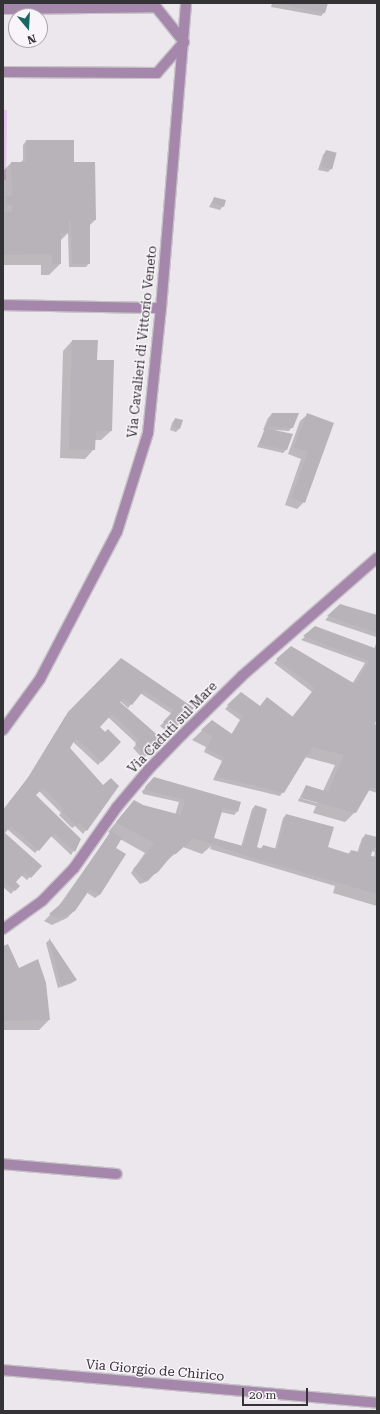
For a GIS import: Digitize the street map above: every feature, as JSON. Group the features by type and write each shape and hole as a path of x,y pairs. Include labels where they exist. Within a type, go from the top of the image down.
{"street":[{"name":"Via Cavalieri di Vittorio Veneto","path":"3,730 40,679 117,532 148,433 161,308 186,3"},
{"name":"Via Cavalieri di Vittorio Veneto","path":"184,42 190,3"},
{"path":"3,9 156,7 184,42 157,72 3,72"},
{"path":"3,305 161,308"},
{"name":"Via Caduti sul Mare","path":"3,929 42,900 74,868 117,806 148,770 182,735 242,676 377,558"},
{"path":"3,1164 117,1174"},
{"name":"Via Giorgio de Chirico","path":"3,1370 377,1403"}],"shaded area":[{"path":"3,110 7,110 6,180 3,180"}],"building":[{"path":"275,3 328,3 325,13"},
{"path":"26,140 74,140 74,162 95,162 96,220 90,220 90,264 72,264 71,221 69,221 69,233 61,233 61,264 52,264 52,254 3,255 3,212 12,212 12,205 6,205 5,196 12,196 11,162 26,162"},
{"path":"326,150 337,153 332,169 322,166"},
{"path":"214,197 226,200 224,207 212,203"},
{"path":"72,340 98,340 97,360 114,360 112,431 96,431 95,450 69,449"},
{"path":"272,413 299,413 293,428 266,427"},
{"path":"307,413 334,423 305,503 291,498 308,452 294,447"},
{"path":"175,418 183,420 180,429 173,427"},
{"path":"265,428 293,434 287,450 259,444"},
{"path":"340,604 377,615 377,633 327,616"},
{"path":"315,626 377,649 377,718 375,724 377,725 377,789 371,787 356,813 300,798 306,785 328,792 344,755 312,747 284,793 215,776 225,758 207,749 213,736 201,730 212,720 232,734 243,716 227,705 241,692 260,706 267,697 293,717 315,688 276,659 291,646 355,684 369,661 303,636"},
{"path":"121,658 194,708 173,731 163,722 174,710 144,690 132,705 124,698 120,702 163,740 147,756 135,744 139,740 112,714 100,727 105,732 108,729 121,742 102,762 76,738 70,748 103,785 111,778 119,786 87,831 79,823 76,825 62,811 64,809 43,788 36,795 81,839 75,852 54,833 39,851 11,826 5,833 42,866 31,878 25,872 16,882 20,886 15,891 3,880 3,810 30,775 68,712"},
{"path":"154,777 241,802 238,812 223,808 214,838 243,846 255,805 267,809 257,847 262,849 263,845 277,849 286,814 334,827 328,847 350,854 351,850 359,852 365,834 377,837 377,848 373,847 371,856 377,857 377,894 253,858 193,838 176,854 173,854 158,872 144,881 133,869 154,843 116,822 134,800 143,805 181,815 185,800 146,790 145,787"},
{"path":"111,831 122,838 116,848 126,854 100,895 90,889 75,911 59,919 49,914 64,901"},
{"path":"49,938 77,980 61,986"},
{"path":"8,944 19,968 38,959 46,983 50,1020 3,1021 3,946"}]}
